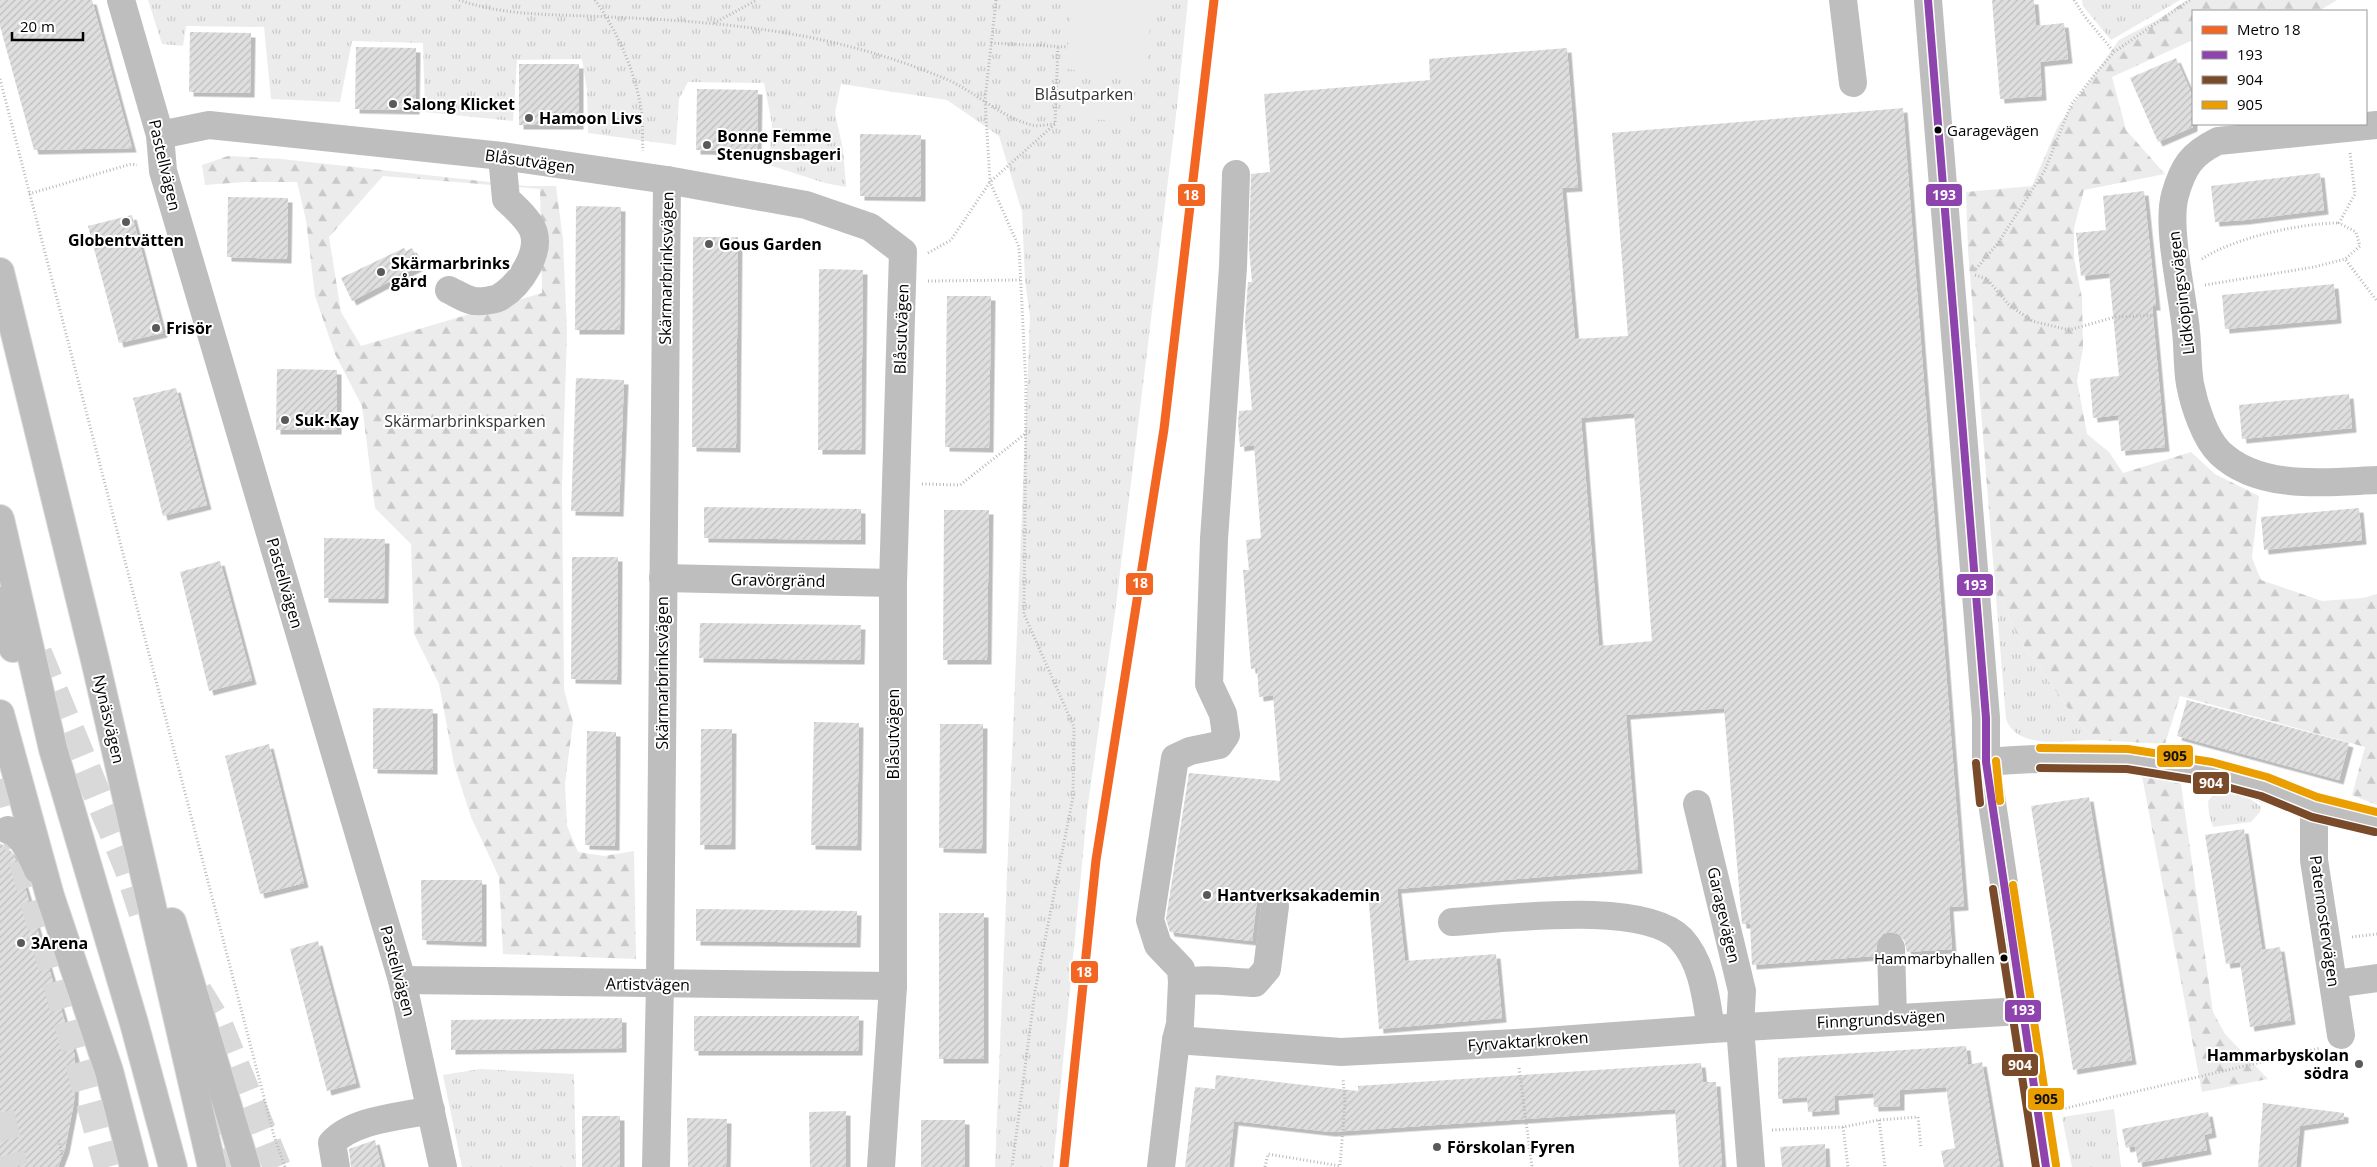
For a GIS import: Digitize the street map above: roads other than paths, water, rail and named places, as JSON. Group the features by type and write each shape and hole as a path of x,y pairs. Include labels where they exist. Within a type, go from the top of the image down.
{"main road":[{"name":"Pastellvägen","path":"121,0 147,86 158,131 163,171 402,980 443,1167"},
{"path":"1842,0 1853,83"},
{"path":"1928,0 1986,718 1986,762 2046,1167"},
{"name":"Lidköpingsvägen","path":"2377,124 2218,141 2200,150 2187,165 2175,196 2172,226 2190,384 2202,424 2220,453 2246,472 2299,483 2377,480"},
{"name":"Blåsutvägen","path":"158,131 209,125 502,156 655,178 806,205 870,227 903,252 894,582 893,986 881,1167"},
{"path":"449,290 473,301 500,298 518,280 532,261 534,245 532,229 516,208 506,199 502,156"},
{"path":"1161,1167 1176,1040 1180,1024 1182,982 1180,968 1158,945 1150,920 1175,758 1190,751 1219,745 1226,735 1223,714 1209,684 1214,539 1233,267 1236,174"},
{"name":"Skärmarbrinksvägen","path":"655,178 663,578 660,984 656,1167"},
{"name":"Nynäsvägen","path":"0,272 95,660 212,1167"},
{"path":"0,519 53,749 134,1024 172,1167"},
{"name":"Gravörgränd","path":"663,578 894,582"},
{"path":"0,601 20,672 53,749"},
{"path":"95,660 227,1109 246,1167"},
{"path":"0,715 50,896 109,1071 134,1167"},
{"path":"1986,762 2040,758 2128,759 2210,772 2264,787 2314,807 2377,822"},
{"name":"Garagevägen","path":"1697,804 1742,991 1740,1028"},
{"name":"Paternostervägen","path":"2314,807 2314,860 2341,1035"},
{"path":"8,830 14,832 23,842 50,896"},
{"path":"1182,982 1201,978 1219,982 1255,983 1267,969 1275,906"},
{"path":"1452,922 1557,916 1611,916 1640,919 1668,929 1681,940 1692,955 1705,988 1711,1029"},
{"path":"1891,948 1893,1018"},
{"path":"2334,984 2377,978"},
{"name":"Artistvägen","path":"402,980 893,986"},
{"name":"Finngrundsvägen","path":"1740,1028 2022,1011"},
{"path":"1740,1028 1751,1167"},
{"name":"Fyrvaktarkroken","path":"1176,1040 1341,1052 1516,1043 1740,1028"},
{"path":"336,1167 332,1143 341,1133 354,1126 430,1110"}],"tunnel":[{"path":"38,653 128,868 144,917"},
{"path":"0,779 108,1167"},
{"path":"198,991 219,1025 277,1167"},
{"path":"209,1109 229,1167"},
{"path":"0,1113 14,1167"}],"metro line":[{"name":"18","path":"1064,1167 1096,860 1164,429 1214,0"}],"place":[{"name":"Salong Klicket","path":"393,104"},
{"name":"Hamoon Livs","path":"529,118"},
{"name":"Garagevägen","path":"1938,130"},
{"name":"Bonne Femme Stenugnsbageri","path":"707,145"},
{"name":"Globentvätten","path":"126,222"},
{"name":"Gous Garden","path":"709,244"},
{"name":"Skärmarbrinks gård","path":"381,272"},
{"name":"Frisör","path":"156,328"},
{"name":"Suk-Kay","path":"285,420"},
{"name":"Hantverksakademin","path":"1207,895"},
{"name":"3Arena","path":"21,943"},
{"name":"Hammarbyhallen","path":"2004,958"},
{"name":"Hammarbyskolan södra","path":"2359,1064"},
{"name":"Förskolan Fyren","path":"1437,1147"}],"park label":[{"name":"Blåsutparken","path":"1084,94"},
{"name":"Skärmarbrinksparken","path":"465,421"}]}
